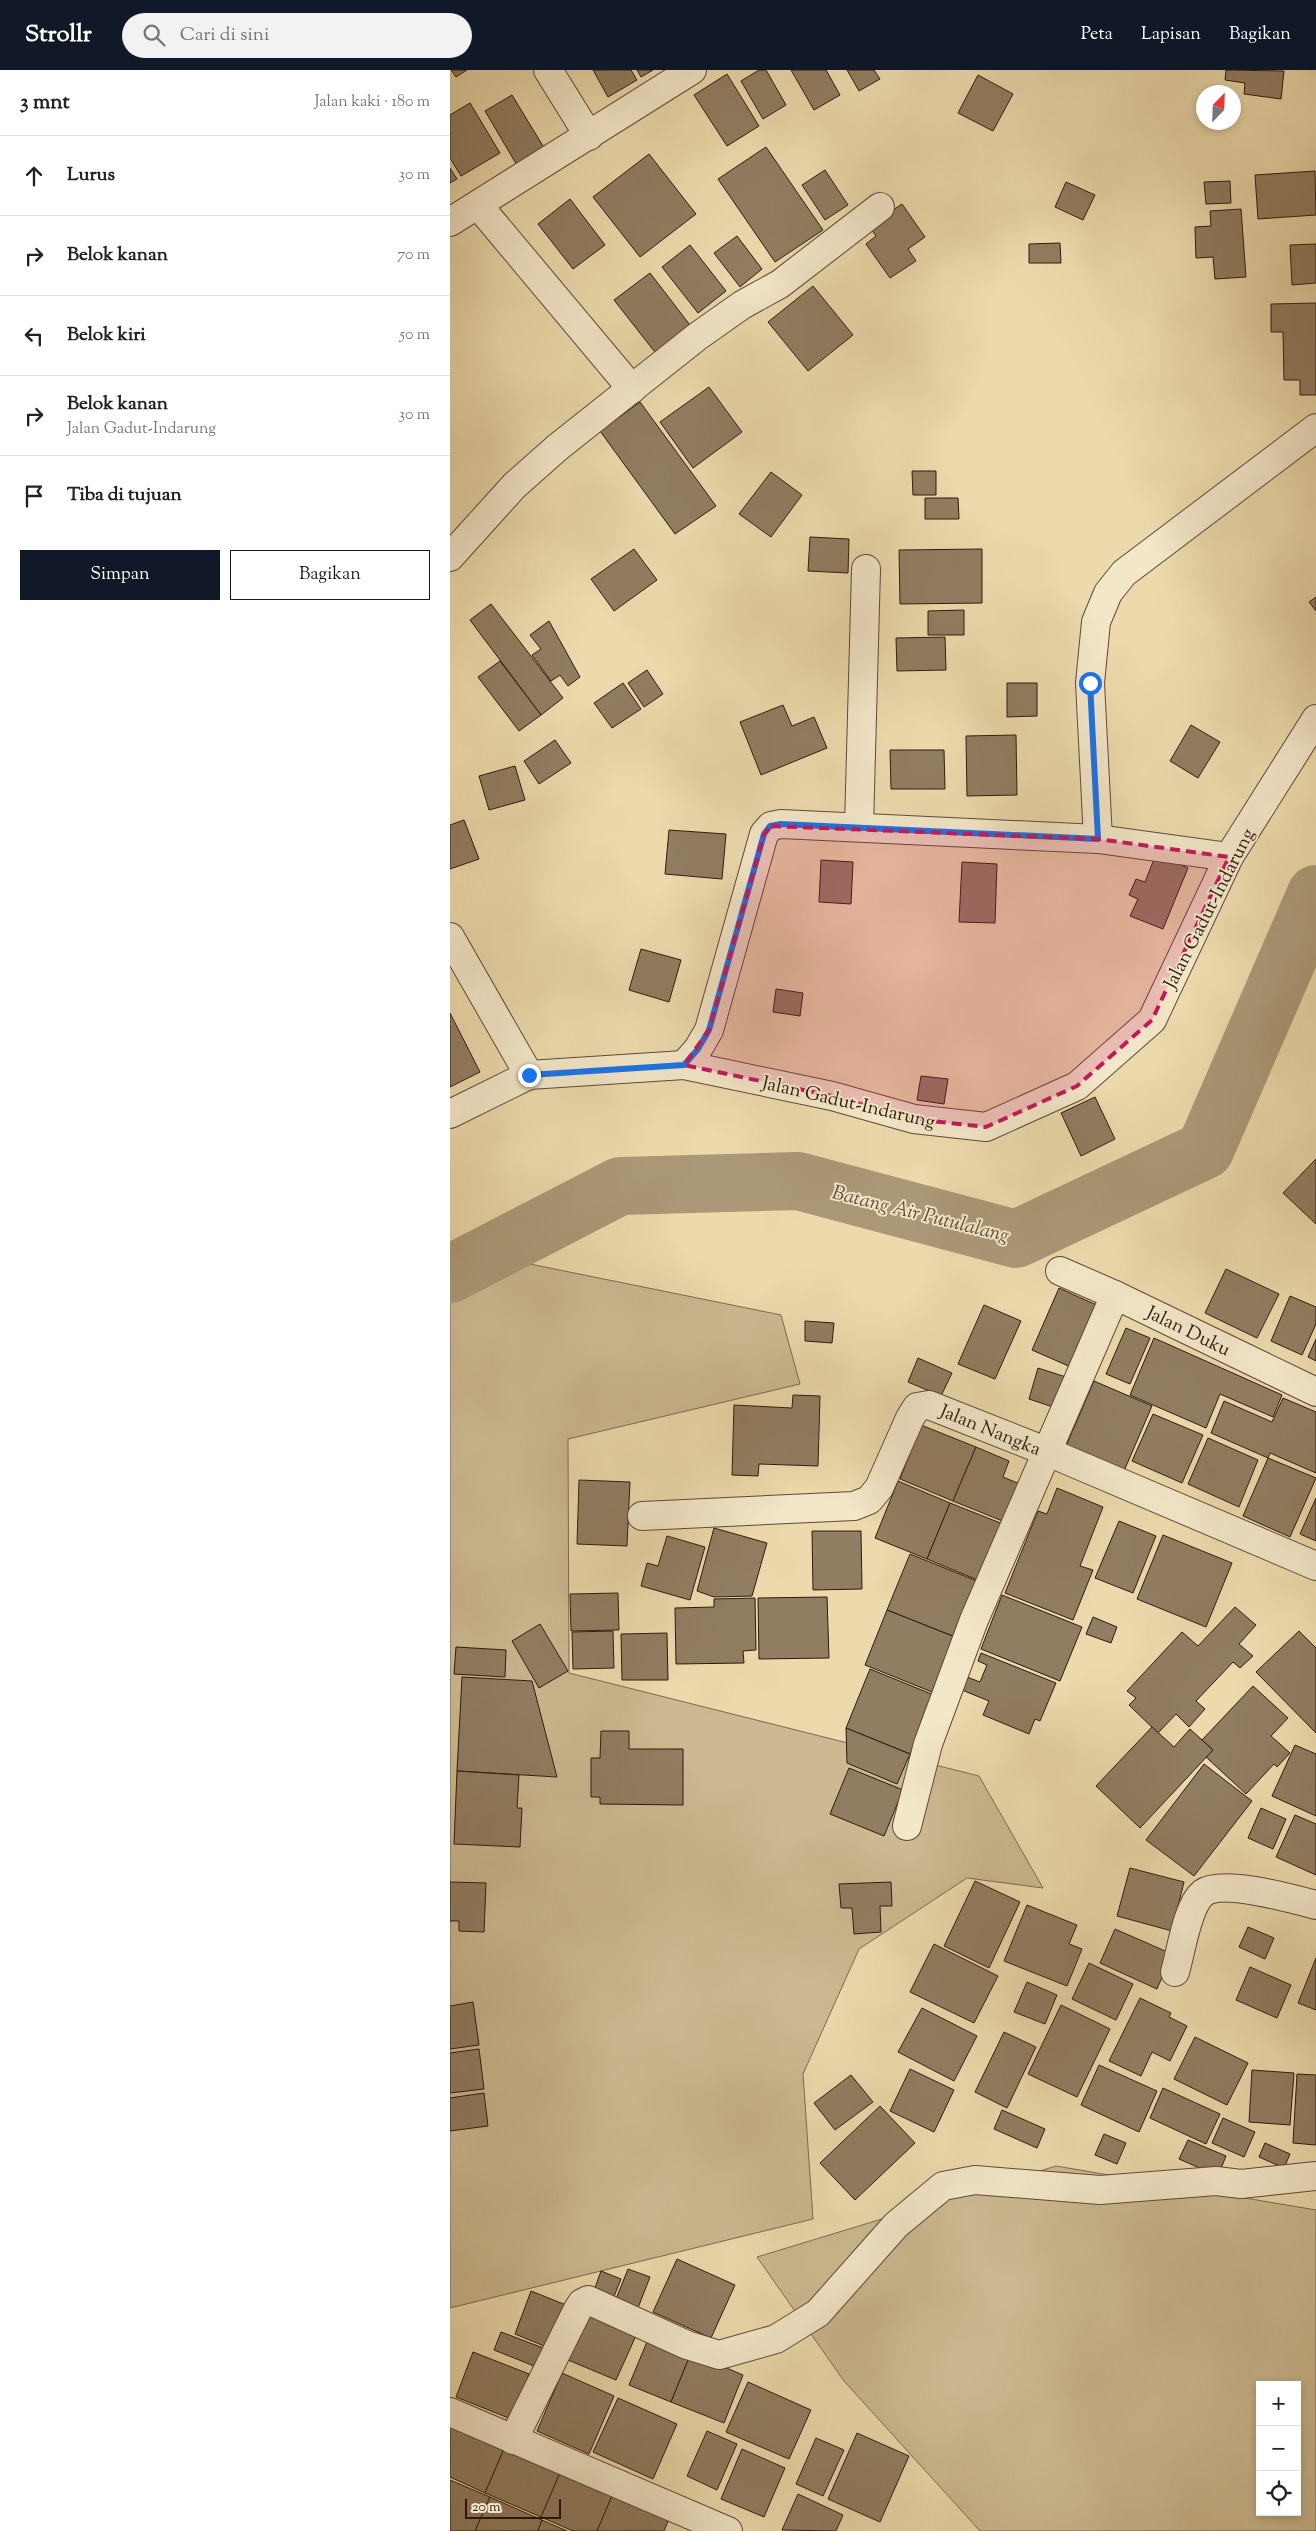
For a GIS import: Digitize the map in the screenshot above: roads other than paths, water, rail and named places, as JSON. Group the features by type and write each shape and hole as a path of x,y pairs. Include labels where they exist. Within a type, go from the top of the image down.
{"street":[{"path":"548,70 589,136"},
{"path":"450,222 692,70"},
{"path":"478,205 632,389"},
{"path":"455,542 558,447 698,336 742,305 780,284 880,207"},
{"path":"1098,839 1090,683 1096,622 1108,593 1124,573 1316,428"},
{"path":"859,827 866,569"},
{"name":"Jalan Gadut-Indarung","path":"450,1114 529,1075 684,1065 832,1096 914,1119 986,1127 1078,1086 1152,1020 1229,857 1316,719"},
{"path":"684,1065 698,1049 709,1030 764,834 770,826 781,824 859,827 1098,839 1229,857"},
{"path":"450,937 529,1075"},
{"name":"Jalan Duku","path":"1060,1271 1115,1295 1316,1392"},
{"path":"907,1826 928,1744 974,1620 1115,1295"},
{"name":"Jalan Nangka","path":"642,1516 854,1506 869,1500 879,1488 910,1418 917,1407 929,1405 1048,1452 1316,1566"},
{"path":"1175,1972 1191,1912 1203,1893 1217,1888 1240,1890 1316,1905"},
{"path":"513,2440 578,2309 582,2303 588,2300 687,2345 719,2355 776,2339 818,2313 896,2225 943,2186 975,2180 1100,2190 1216,2181 1241,2184 1316,2176"},
{"path":"450,2412 728,2531"}],"waterway":[{"name":"Batang Air Putulalang","path":"450,1274 620,1186 798,1181 1016,1239 1205,1150 1316,894"}]}
